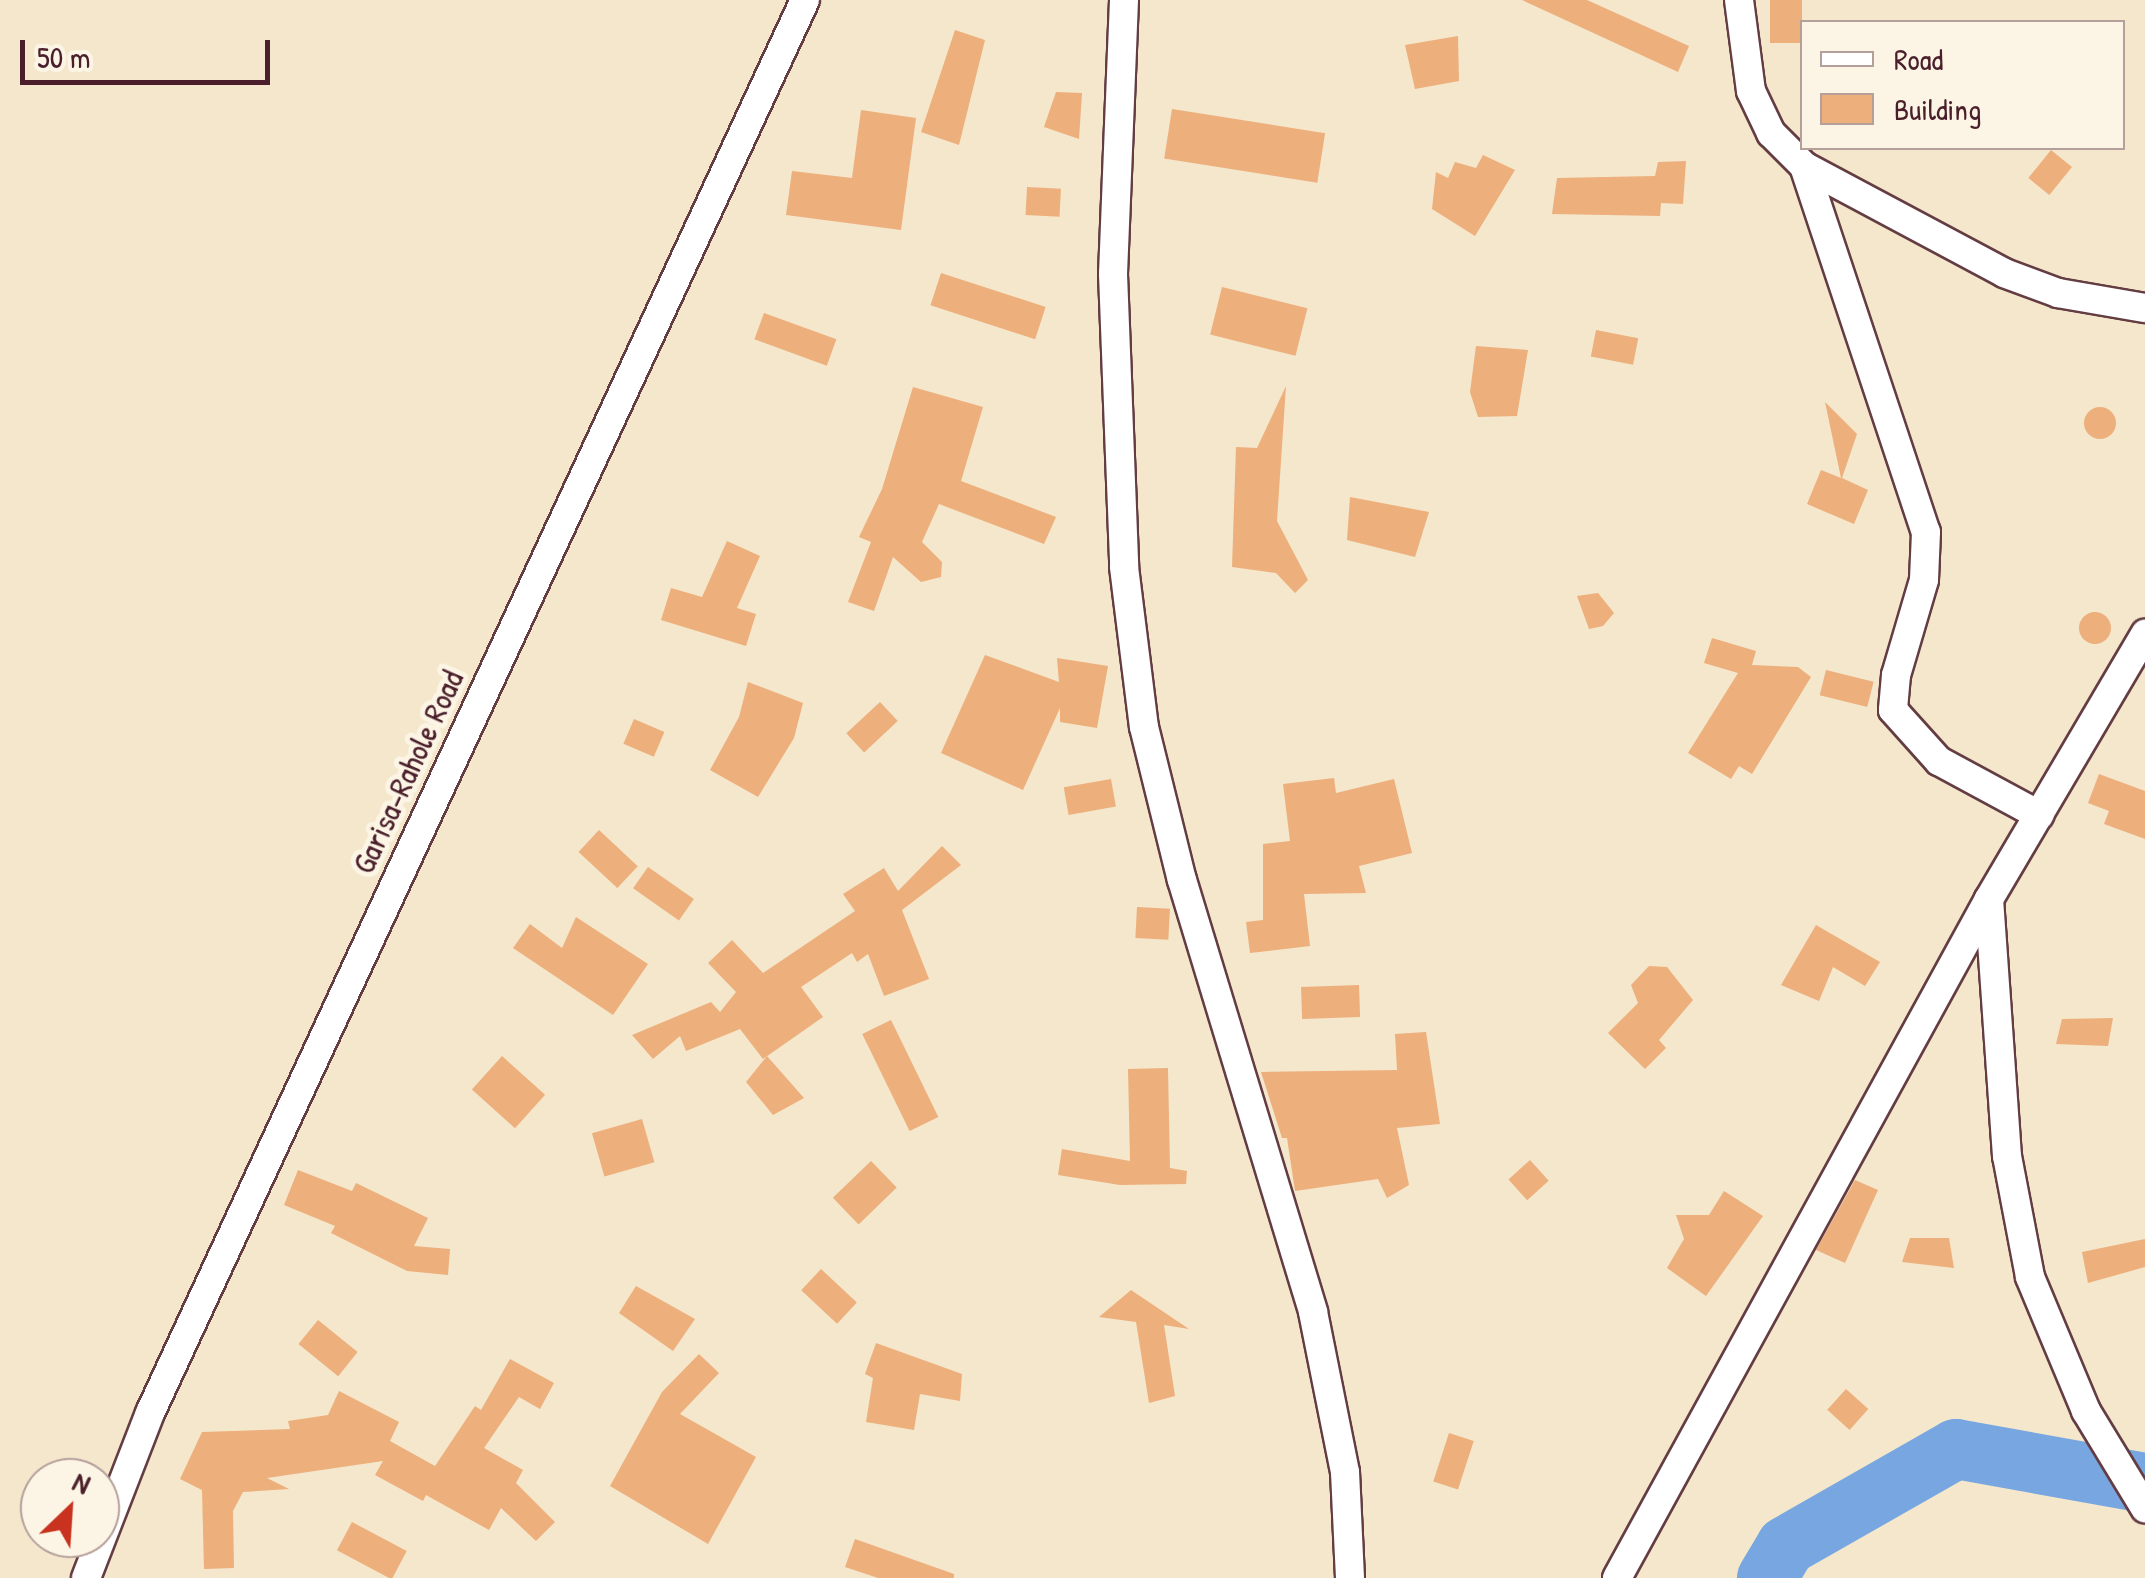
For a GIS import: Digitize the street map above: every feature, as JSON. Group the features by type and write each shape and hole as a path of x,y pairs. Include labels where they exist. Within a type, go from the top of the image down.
{"street":[{"name":"Garisa-Rahole Road","path":"86,1578 158,1395 805,0"},
{"path":"1124,0 1113,274 1124,567 1144,726 1182,880 1313,1312 1345,1472 1350,1578"},
{"path":"1739,0 1751,91 1771,134 1804,166 2004,273 2058,293 2145,308"},
{"path":"1804,166 1926,532 1924,580 1896,675 1893,710 1939,761 2038,815"},
{"path":"1617,1578 1989,898 2145,634"},
{"path":"1989,898 2007,1156 2030,1277 2086,1411 2145,1508"}],"building":[{"path":"1522,0 1587,0 1689,46 1678,72"},
{"path":"1770,0 1802,0 1800,43 1770,43"},
{"path":"955,30 985,40 959,145 921,132"},
{"path":"1458,36 1459,81 1415,89 1405,45"},
{"path":"1056,92 1082,93 1079,139 1044,127"},
{"path":"1172,109 1325,133 1317,183 1164,158"},
{"path":"861,110 916,118 901,230 786,215 792,171 852,178"},
{"path":"2051,150 2072,167 2049,195 2028,178"},
{"path":"1483,155 1515,170 1475,236 1432,209 1436,172 1448,178 1455,162 1476,168"},
{"path":"1686,161 1683,204 1661,203 1660,216 1552,214 1557,178 1655,176 1658,162"},
{"path":"1027,187 1061,189 1059,217 1026,215"},
{"path":"941,273 1046,307 1035,339 930,305"},
{"path":"1222,287 1307,308 1296,356 1210,335"},
{"path":"764,313 836,339 827,366 754,339"},
{"path":"1596,330 1638,338 1633,365 1591,357"},
{"path":"1476,346 1528,350 1517,416 1478,417 1470,392"},
{"path":"1286,386 1277,521 1308,580 1295,593 1276,573 1232,567 1236,447 1257,448"},
{"path":"913,387 983,407 961,481 1056,517 1044,544 939,504 922,542 942,562 941,577 921,582 893,557 874,611 848,602 871,542 859,537 882,489"},
{"path":"1825,402 1857,434 1842,478 1868,490 1854,524 1807,504 1821,470 1841,478"},
{"path":"2100,407 2111,412 2116,423 2111,434 2100,439 2089,434 2084,423 2089,412"},
{"path":"1350,497 1429,512 1415,557 1347,540"},
{"path":"727,541 760,556 737,608 756,614 746,646 661,620 671,588 702,597"},
{"path":"1598,593 1614,613 1603,626 1589,629 1577,596"},
{"path":"2095,612 2106,617 2111,628 2106,639 2095,644 2084,639 2079,628 2084,617"},
{"path":"1712,638 1756,651 1752,665 1798,667 1811,677 1752,774 1739,766 1731,779 1688,753 1738,673 1704,663"},
{"path":"985,655 1059,682 1057,658 1108,666 1097,728 1060,722 1060,708 1023,790 941,753"},
{"path":"1826,670 1874,682 1867,707 1820,695"},
{"path":"748,682 803,703 794,738 758,797 710,770 739,717"},
{"path":"880,702 898,721 864,752 846,733"},
{"path":"634,719 664,732 654,757 623,744"},
{"path":"2099,774 2145,791 2145,839 2104,824 2109,811 2088,803"},
{"path":"1334,778 1336,793 1394,779 1412,853 1359,866 1366,893 1304,894 1310,946 1250,953 1246,922 1263,920 1263,844 1290,841 1283,784"},
{"path":"1111,779 1116,807 1069,815 1064,787"},
{"path":"599,830 638,866 617,888 579,852"},
{"path":"942,846 961,865 902,910 929,979 884,996 868,954 857,962 852,953 801,987 823,1017 763,1059 740,1029 686,1051 680,1036 653,1059 632,1035 711,1002 720,1012 736,992 708,963 732,940 763,973 855,911 843,894 884,868 898,891"},
{"path":"648,867 694,899 679,920 633,888"},
{"path":"1137,907 1170,909 1168,940 1135,938"},
{"path":"576,917 648,964 613,1015 513,948 530,924 562,948"},
{"path":"1816,925 1880,962 1865,986 1833,967 1819,1001 1781,985"},
{"path":"1649,966 1667,967 1693,1000 1659,1040 1666,1048 1645,1069 1608,1033 1638,1003 1631,985"},
{"path":"1359,985 1360,1017 1302,1019 1301,987"},
{"path":"2113,1018 2108,1046 2056,1044 2062,1019"},
{"path":"891,1020 938,1117 910,1131 862,1034"},
{"path":"1426,1032 1440,1124 1397,1128 1409,1185 1387,1198 1378,1179 1295,1191 1287,1138 1282,1138 1261,1072 1397,1070 1395,1034"},
{"path":"502,1056 545,1095 515,1128 472,1089"},
{"path":"767,1056 804,1098 773,1115 746,1082"},
{"path":"1168,1068 1170,1168 1187,1171 1186,1184 1120,1185 1058,1175 1062,1149 1130,1161 1128,1069"},
{"path":"642,1119 654,1162 604,1177 592,1133"},
{"path":"1530,1160 1549,1181 1527,1200 1508,1179"},
{"path":"871,1161 897,1188 859,1224 833,1198"},
{"path":"298,1170 352,1191 356,1183 428,1218 414,1246 450,1249 448,1275 407,1271 331,1233 335,1226 284,1205"},
{"path":"1855,1180 1878,1190 1845,1263 1816,1250"},
{"path":"1724,1191 1763,1216 1706,1296 1667,1268 1684,1239 1676,1215 1709,1215"},
{"path":"1910,1238 1949,1238 1954,1268 1902,1262"},
{"path":"2145,1239 2145,1267 2088,1283 2082,1252"},
{"path":"821,1269 857,1302 837,1324 801,1290"},
{"path":"636,1286 695,1319 673,1351 619,1313"},
{"path":"1131,1290 1189,1329 1164,1325 1175,1396 1149,1403 1136,1322 1099,1317"},
{"path":"318,1320 358,1352 338,1376 298,1344"},
{"path":"876,1343 962,1374 960,1401 920,1394 914,1430 866,1422 873,1378 865,1374"},
{"path":"699,1354 719,1373 680,1414 756,1457 708,1544 610,1486 662,1392"},
{"path":"510,1359 554,1383 540,1409 519,1397 484,1448 523,1470 516,1483 555,1522 536,1541 501,1508 489,1530 426,1495 423,1501 375,1475 383,1461 267,1478 289,1489 243,1492 233,1511 234,1568 204,1569 202,1490 180,1479 202,1432 290,1429 288,1421 328,1415 339,1391 399,1422 390,1441 435,1466 475,1406 481,1410"},
{"path":"1846,1389 1868,1409 1850,1430 1827,1410"},
{"path":"1449,1433 1474,1441 1458,1490 1433,1482"},
{"path":"352,1522 407,1551 389,1578 337,1550"},
{"path":"855,1539 954,1574 954,1578 878,1578 845,1567"}],"waterway":[{"path":"1767,1578 1786,1546 1956,1449 2145,1483"}]}
